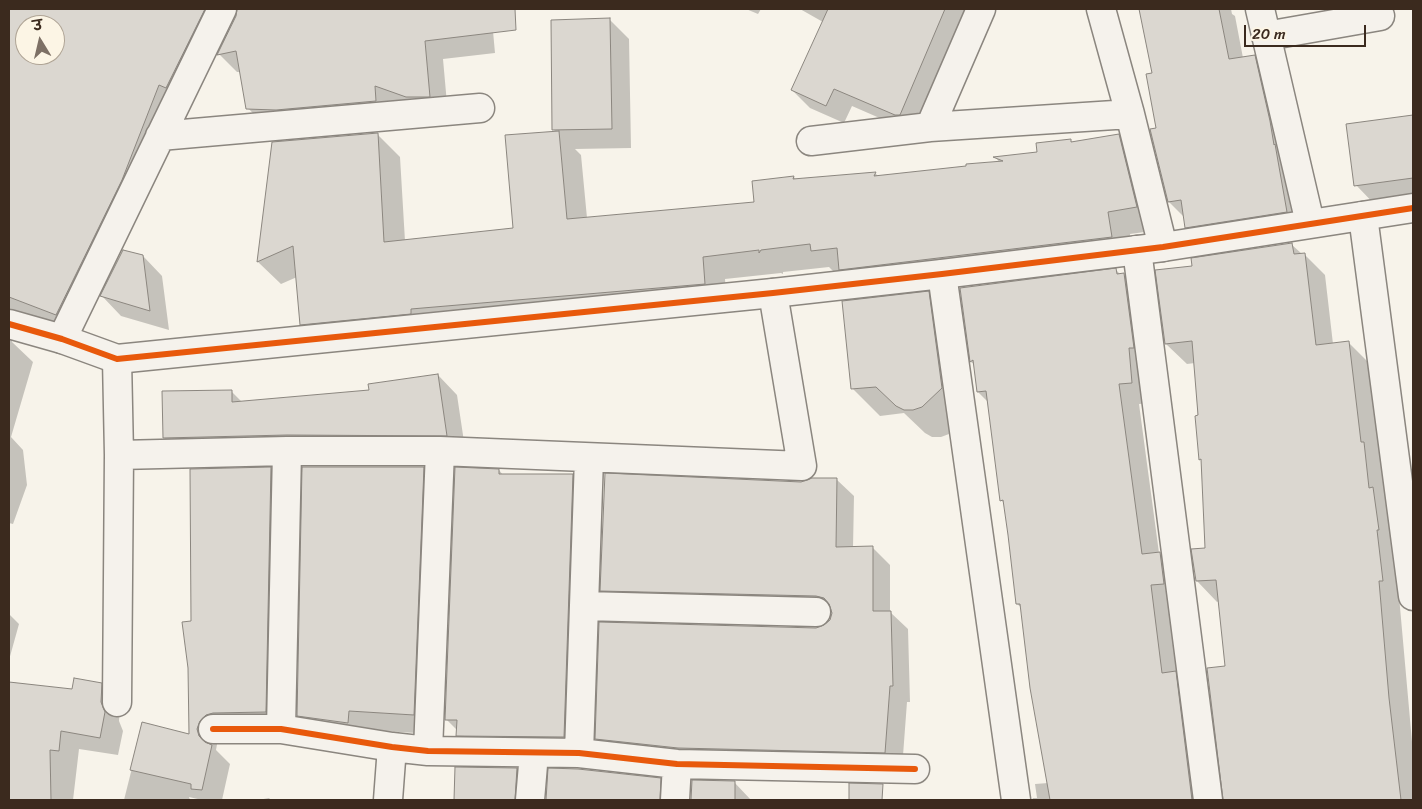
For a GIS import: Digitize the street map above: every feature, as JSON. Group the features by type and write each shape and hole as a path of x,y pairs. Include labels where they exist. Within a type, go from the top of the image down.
{"street":[{"path":"62,339 222,9"},
{"path":"930,127 982,9"},
{"path":"1102,9 1130,114 1150,249 1208,800"},
{"path":"1260,9 1310,223"},
{"path":"1266,36 1380,16"},
{"path":"160,136 480,108"},
{"path":"811,141 930,127 1130,114"},
{"path":"9,324 62,339 117,359 773,293 942,274 1150,249 1413,208"},
{"path":"1363,216 1413,596"},
{"path":"942,274 1016,800"},
{"path":"119,455 440,451 802,466 773,293"},
{"path":"117,359 119,455 117,702"},
{"path":"428,751 440,451"},
{"path":"281,729 287,452"},
{"path":"578,753 589,458"},
{"path":"584,606 816,612"},
{"path":"213,728 281,729 392,748 428,751 578,753 678,764 915,768"},
{"path":"388,800 392,748"},
{"path":"530,800 534,753"},
{"path":"675,800 678,764"}],"building":[{"path":"9,9 205,9 166,88 159,85 122,180 56,315 9,297"},
{"path":"237,9 515,9 516,30 425,41 430,97 406,97 375,86 376,101 276,110 246,109 236,51 217,55 236,16"},
{"path":"828,9 945,9 900,115 895,115 834,89 826,106 791,90"},
{"path":"1139,9 1219,9 1229,59 1255,55 1275,144 1287,212 1185,228 1181,200 1168,202 1150,129 1156,128 1146,74 1152,73"},
{"path":"610,18 612,129 552,130 551,20"},
{"path":"1413,115 1413,178 1354,186 1346,124"},
{"path":"559,131 567,219 754,202 752,181 794,176 793,179 876,172 874,176 966,166 966,164 1003,161 993,157 1037,152 1036,143 1071,139 1071,142 1119,134 1137,207 1108,212 1112,237 839,270 837,248 811,251 810,244 761,250 759,253 759,250 703,257 705,284 411,309 411,314 300,325 293,246 257,262 272,142 378,133 384,242 513,228 505,135"},
{"path":"1292,243 1294,254 1305,253 1316,345 1349,341 1361,442 1364,442 1369,488 1373,487 1379,530 1377,530 1383,581 1379,581 1389,698 1401,800 1223,800 1207,668 1225,666 1216,580 1196,581 1191,549 1205,548 1201,459 1199,460 1195,416 1198,415 1192,341 1165,344 1155,270 1192,266 1191,258"},
{"path":"123,250 143,255 150,311 100,296"},
{"path":"1116,268 1117,274 1124,273 1134,348 1129,348 1132,383 1119,384 1142,554 1160,552 1164,584 1151,585 1162,673 1176,671 1192,800 1050,800 1030,688 1020,604 1016,604 1008,535 1003,500 1000,501 986,391 977,392 973,360 970,362 960,288"},
{"path":"929,291 942,388 922,407 913,410 904,410 896,406 876,387 851,389 842,301"},
{"path":"438,374 447,436 287,435 163,438 162,391 232,390 232,402 369,390 368,384"},
{"path":"271,467 266,712 213,713 206,715 200,721 197,729 199,736 205,742 212,745 202,790 191,789 191,784 130,770 142,722 189,734 188,668 182,622 191,621 190,469"},
{"path":"302,467 424,467 414,715 349,711 348,723 297,716"},
{"path":"455,467 499,469 499,474 573,474 564,737 456,736 457,720 445,720"},
{"path":"605,473 801,482 812,478 837,478 836,547 873,546 873,611 891,611 893,686 890,686 885,753 678,748 595,739 599,622 816,628 830,620 832,613 829,604 824,598 816,596 600,591"},
{"path":"74,678 102,683 101,702 105,712 100,738 61,731 59,751 50,750 51,800 9,800 9,682 72,689"},
{"path":"455,767 517,768 515,800 454,800"},
{"path":"548,768 578,769 661,778 660,800 546,800"},
{"path":"692,780 735,781 735,800 691,800"},
{"path":"849,783 883,784 882,800 849,800"}],"cycle path":[{"path":"9,324 62,339 117,359 773,293 942,274 1163,247 1413,208"},
{"path":"213,729 281,729 428,751 579,753 677,764 915,769"}]}
